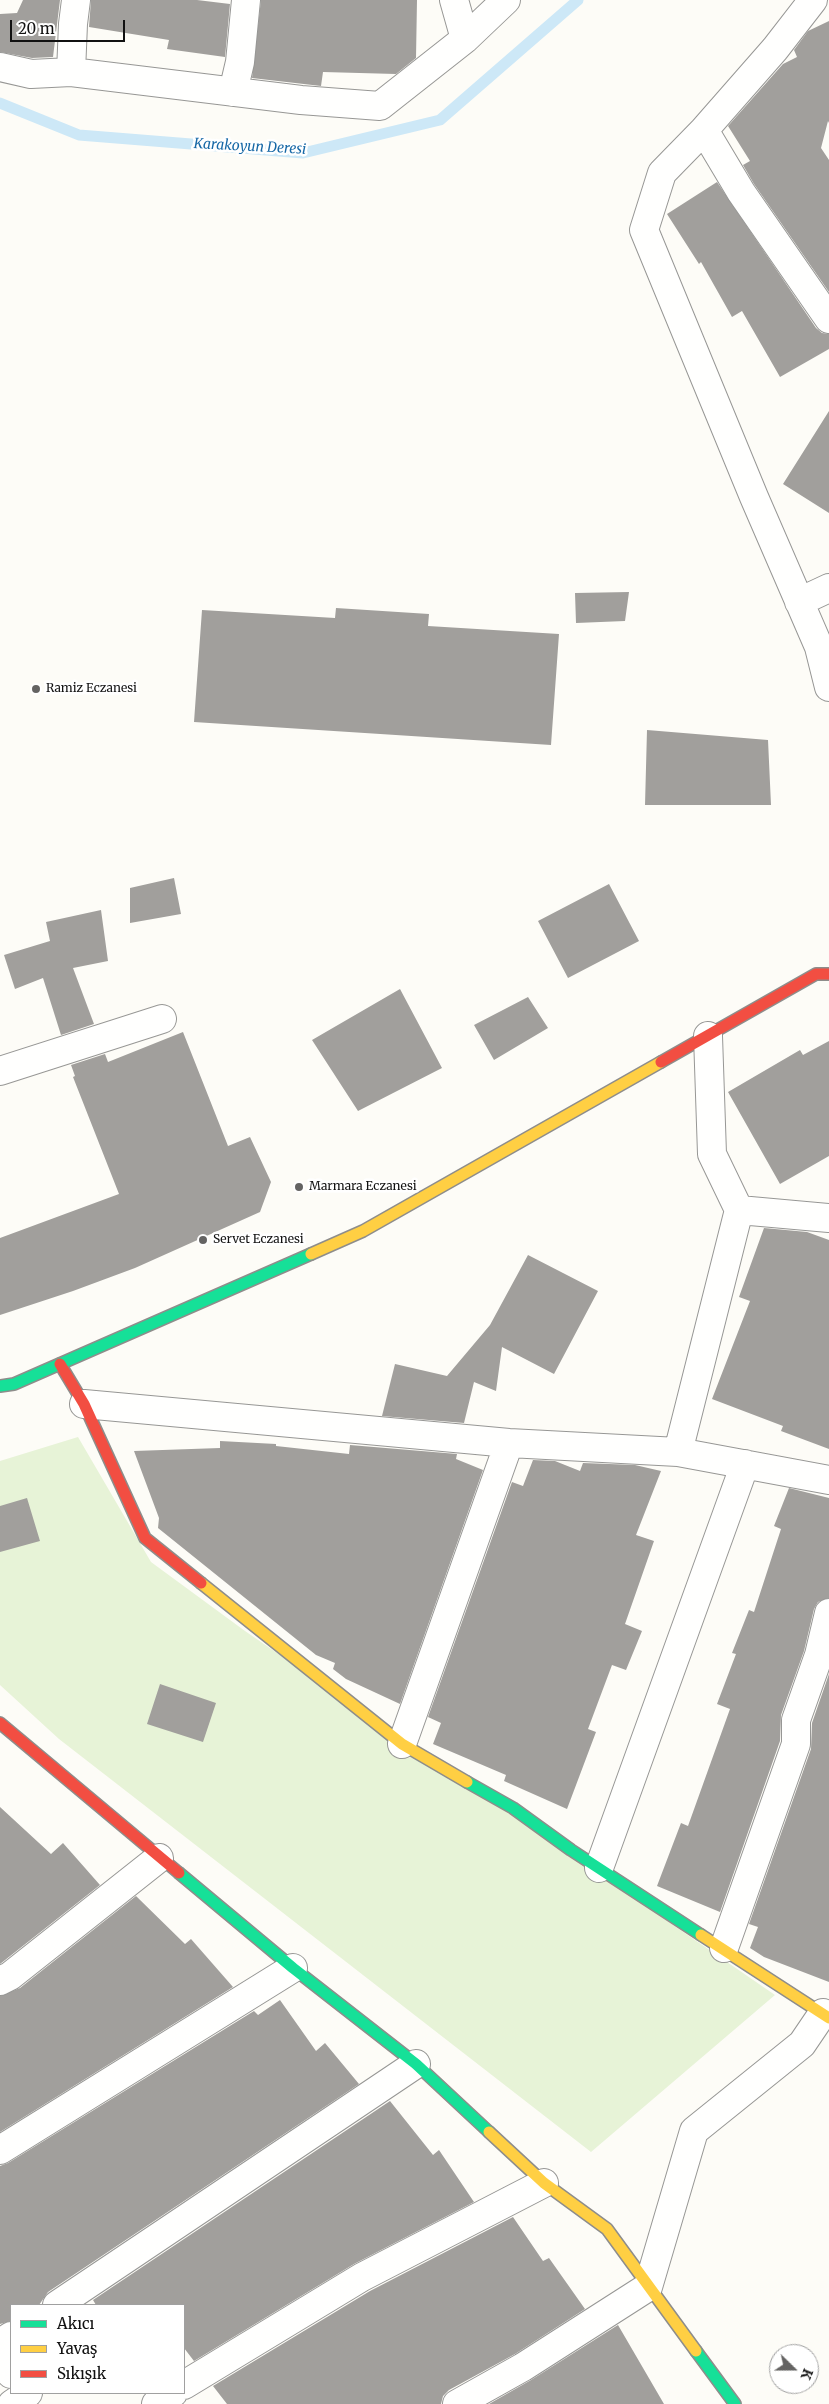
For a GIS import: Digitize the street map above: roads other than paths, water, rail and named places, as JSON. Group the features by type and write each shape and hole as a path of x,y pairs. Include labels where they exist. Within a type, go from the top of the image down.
{"street":[{"path":"71,72 76,0"},
{"path":"233,92 240,62 246,0"},
{"path":"454,0 465,40"},
{"path":"0,67 31,74 71,72 233,92 380,106 465,40 506,0"},
{"path":"813,0 775,49 704,130 662,173 644,230 819,647 829,687"},
{"path":"704,130 741,192 829,320"},
{"path":"799,602 829,588"},
{"path":"0,1386 14,1384 363,1231 816,974 829,974"},
{"path":"0,1071 162,1019"},
{"path":"678,1452 739,1210 712,1154 708,1036"},
{"path":"739,1210 829,1218"},
{"path":"60,1364 84,1404 145,1538 402,1744 513,1808 599,1868 826,2016 802,2044 694,2132 648,2287 523,2367 458,2404"},
{"path":"84,1404 509,1443 678,1452 829,1480"},
{"path":"402,1744 509,1443"},
{"path":"599,1868 744,1464"},
{"path":"724,1948 796,1744 796,1720 819,1655 829,1613"},
{"path":"0,1723 159,1858 293,1968 416,2064 544,2183 607,2229 736,2404"},
{"path":"3,1975 159,1858"},
{"path":"0,2150 293,1968"},
{"path":"58,2304 416,2064"},
{"path":"185,2385 362,2277 544,2183"},
{"path":"0,2363 10,2373"},
{"path":"12,2404 27,2394"},
{"path":"30,2394 44,2404"},
{"path":"156,2404 171,2394"}],"waterway":[{"name":"Karakoyun Deresi","path":"0,103 79,135 303,153 440,120 578,0"}],"place":[{"name":"Ramiz Eczanesi","path":"36,689"},
{"name":"Marmara Eczanesi","path":"299,1187"},
{"name":"Servet Eczanesi","path":"203,1240"}]}
